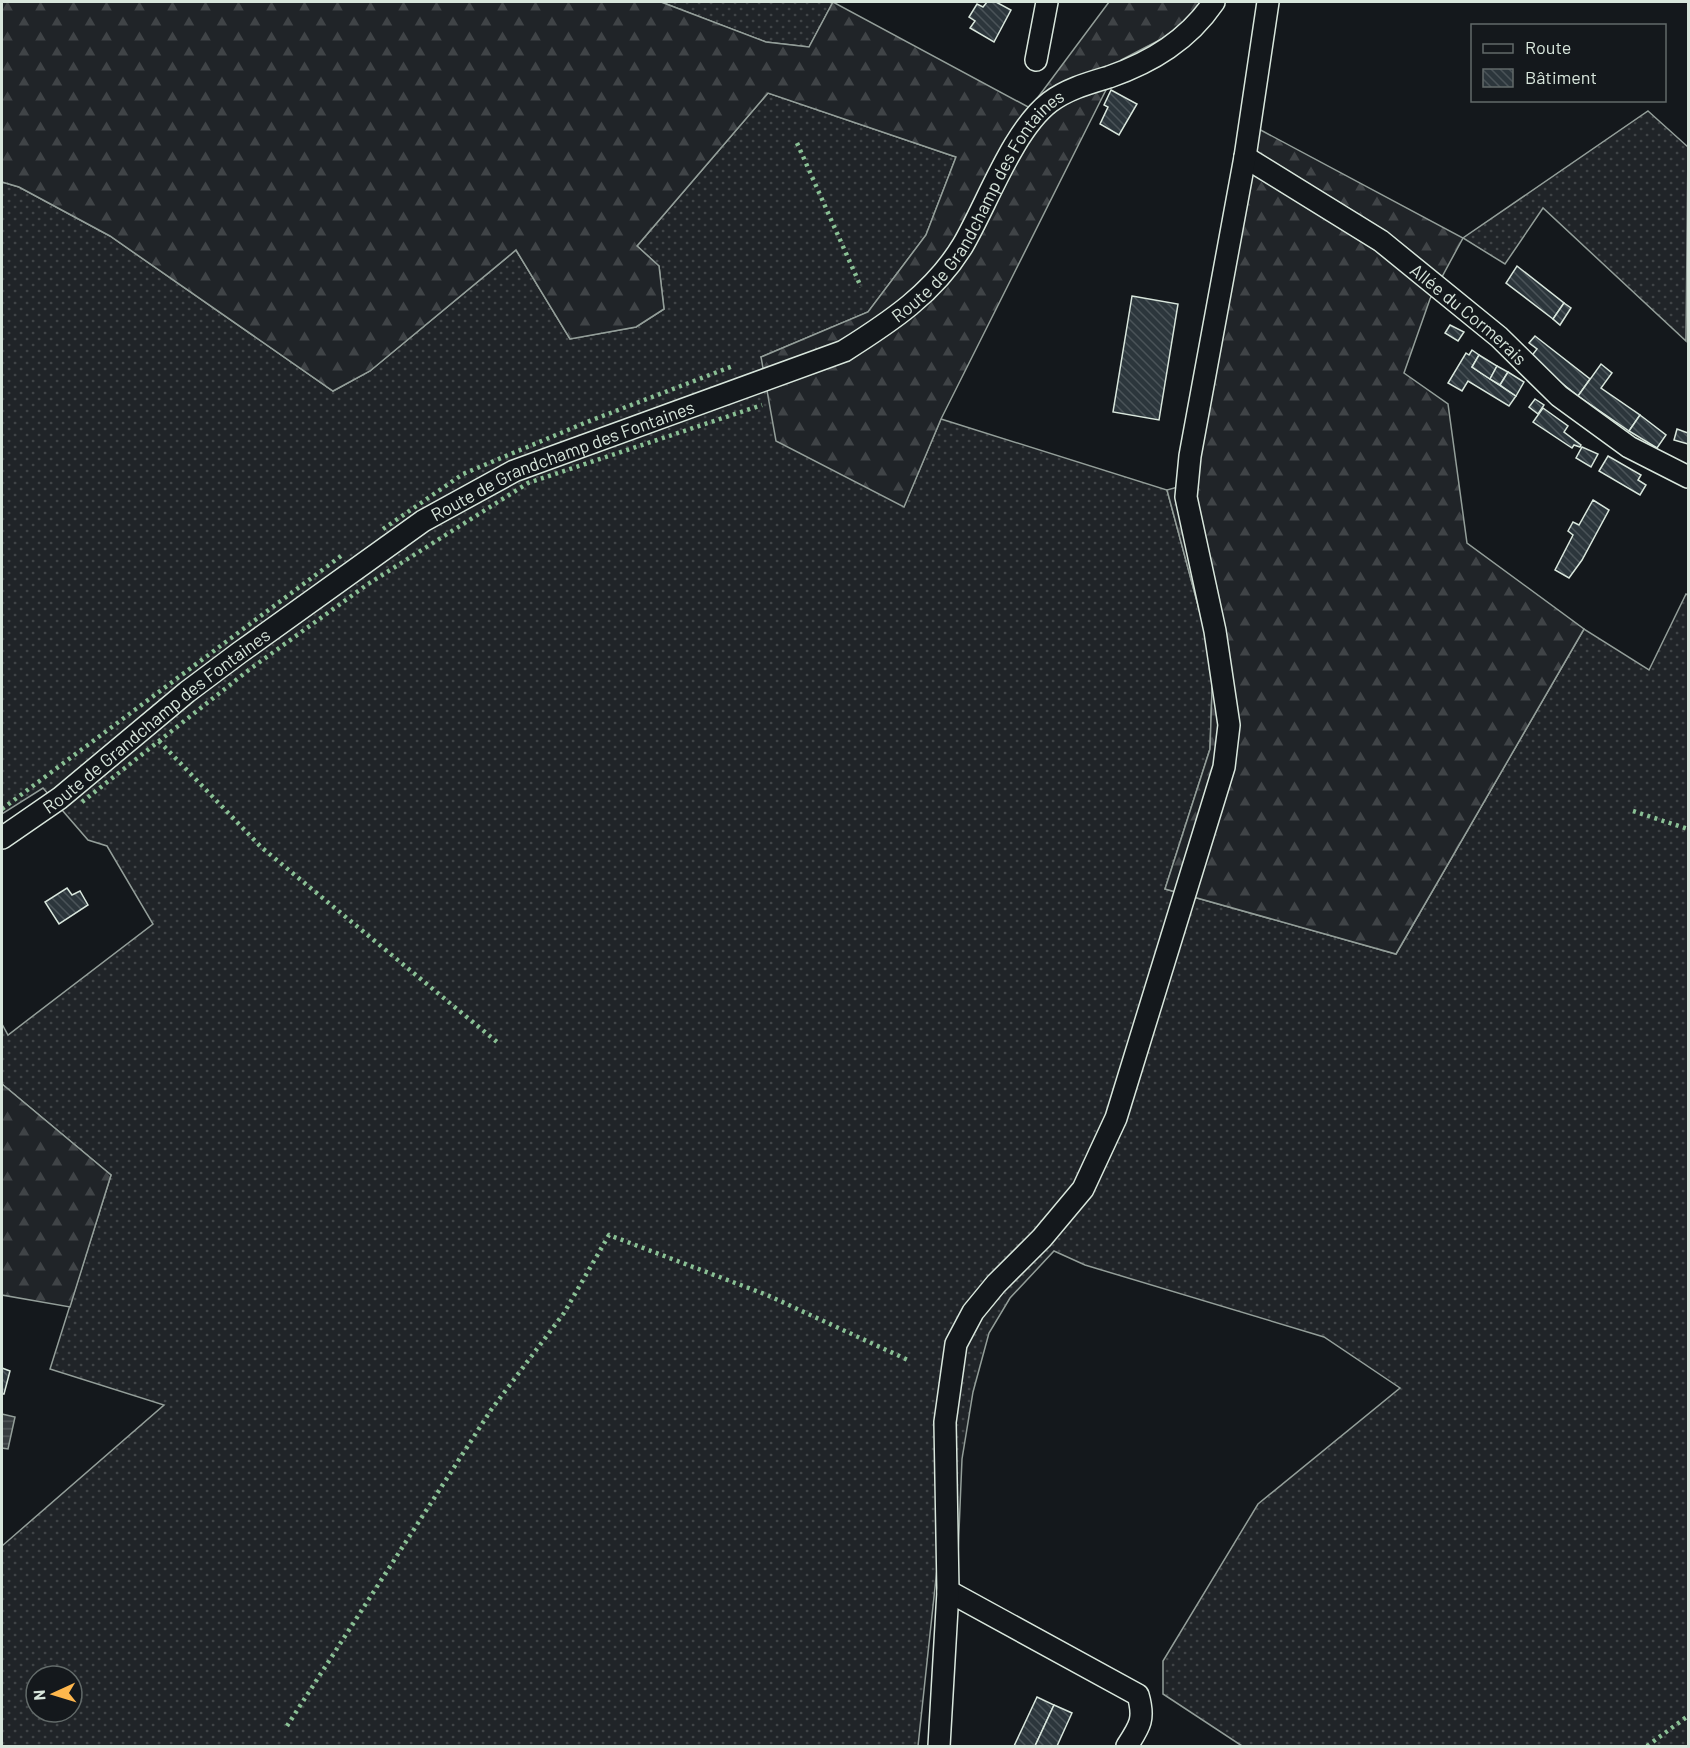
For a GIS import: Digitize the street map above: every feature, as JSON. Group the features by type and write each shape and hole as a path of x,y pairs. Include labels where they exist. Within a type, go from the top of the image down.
{"street":[{"path":"1036,60 1047,2"},
{"name":"Route de Grandchamp des Fontaines","path":"2,838 60,798 187,692 239,653 423,521 465,496 514,471 844,351 891,322 931,288 962,247 1032,120 1050,102 1093,81 1136,67 1163,52 1194,26 1215,2"},
{"path":"939,1746 948,1591 945,1422 956,1344 973,1312 996,1284 1042,1238 1083,1189 1116,1118 1224,767 1229,726 1215,631 1192,535 1186,497 1190,456 1208,347 1245,157 1268,2"},
{"name":"Allée du Cormerais","path":"1245,157 1381,241 1499,337 1558,396 1629,447 1689,477"},
{"path":"948,1591 1138,1695 1143,1713 1139,1728 1128,1746"}],"green space":[{"path":"2,2 661,2 766,42 809,47 833,2 1030,108 1109,2 1202,2 1175,32 1121,60 941,419 904,507 776,441 761,357 868,312 926,235 956,157 768,93 637,246 659,266 664,309 636,327 570,339 516,250 370,371 333,391 110,236 19,187 2,182"},
{"path":"661,2 833,2 809,47 766,42"},
{"path":"768,93 956,157 926,235 868,312 761,357 869,487 904,506 941,419 1167,490 1213,661 1210,749 1165,889 1396,954 1584,629 1649,670 1686,594 1688,595 1688,1746 1242,1746 1163,1694 1163,1661 1258,1504 1400,1388 1324,1337 1085,1265 1054,1251 1010,1298 989,1333 973,1392 962,1459 957,1579 937,1569 918,1746 2,1746 2,1546 164,1405 50,1369 111,1175 2,1084 2,1024 8,1035 153,924 107,846 88,840 43,788 2,814 2,182 19,187 110,236 333,391 370,371 516,250 570,339 636,327 664,309 659,266 637,246"},
{"path":"1648,111 1688,147 1686,341 1543,208 1505,264 1463,238"},
{"path":"1255,127 1463,238 1430,299 1404,373 1448,404 1467,543 1584,629 1396,954 1165,889 1210,749 1213,661 1167,490 1196,482"},
{"path":"2,1084 111,1175 70,1307 2,1295"}],"shaded area":[{"path":"2,1414 15,1417 8,1449 2,1448"}],"building":[{"path":"987,2 996,2 1011,10 994,42 970,28 975,21 969,17 977,4 983,7"},
{"path":"1111,90 1137,104 1119,135 1100,124 1108,107 1104,105"},
{"path":"1517,266 1564,303 1553,319 1506,283"},
{"path":"1132,296 1178,304 1159,420 1113,412"},
{"path":"1564,303 1571,308 1560,325 1553,319"},
{"path":"1450,325 1464,332 1458,341 1445,333"},
{"path":"1535,336 1590,379 1578,396 1530,358 1537,349 1529,343"},
{"path":"1472,350 1479,355 1472,367 1516,396 1509,406 1468,381 1462,391 1448,383 1466,353 1469,355"},
{"path":"1479,355 1497,366 1490,379 1472,367"},
{"path":"1601,364 1612,373 1601,388 1640,415 1629,431 1578,396"},
{"path":"1497,366 1508,372 1500,385 1490,379"},
{"path":"1508,372 1524,382 1516,396 1500,385"},
{"path":"1535,399 1544,405 1538,414 1529,407"},
{"path":"1543,408 1568,426 1564,432 1581,445 1580,447 1574,445 1572,448 1533,422"},
{"path":"1640,415 1666,435 1657,448 1629,431"},
{"path":"1677,429 1688,433 1688,444 1674,440"},
{"path":"1582,447 1598,454 1591,467 1576,458"},
{"path":"1608,456 1641,475 1638,480 1646,485 1640,495 1599,471"},
{"path":"1593,500 1609,510 1582,560 1569,578 1555,570 1573,535 1568,531 1573,522 1579,525"},
{"path":"67,888 72,895 80,891 88,905 59,924 45,902"},
{"path":"2,1368 10,1371 4,1394 2,1394"},
{"path":"1037,1697 1054,1705 1035,1746 1014,1746"},
{"path":"1054,1705 1072,1713 1057,1746 1035,1746"}],"hedge":[{"path":"797,143 861,287"},
{"path":"383,529 463,474 587,422 733,366"},
{"path":"82,802 250,669 368,584 528,483 762,405"},
{"path":"2,809 341,556"},
{"path":"159,741 261,847 497,1042"},
{"path":"1633,811 1688,829"},
{"path":"287,1726 491,1410 564,1313 609,1235 767,1295 908,1360"},
{"path":"1647,1746 1688,1716"}]}
